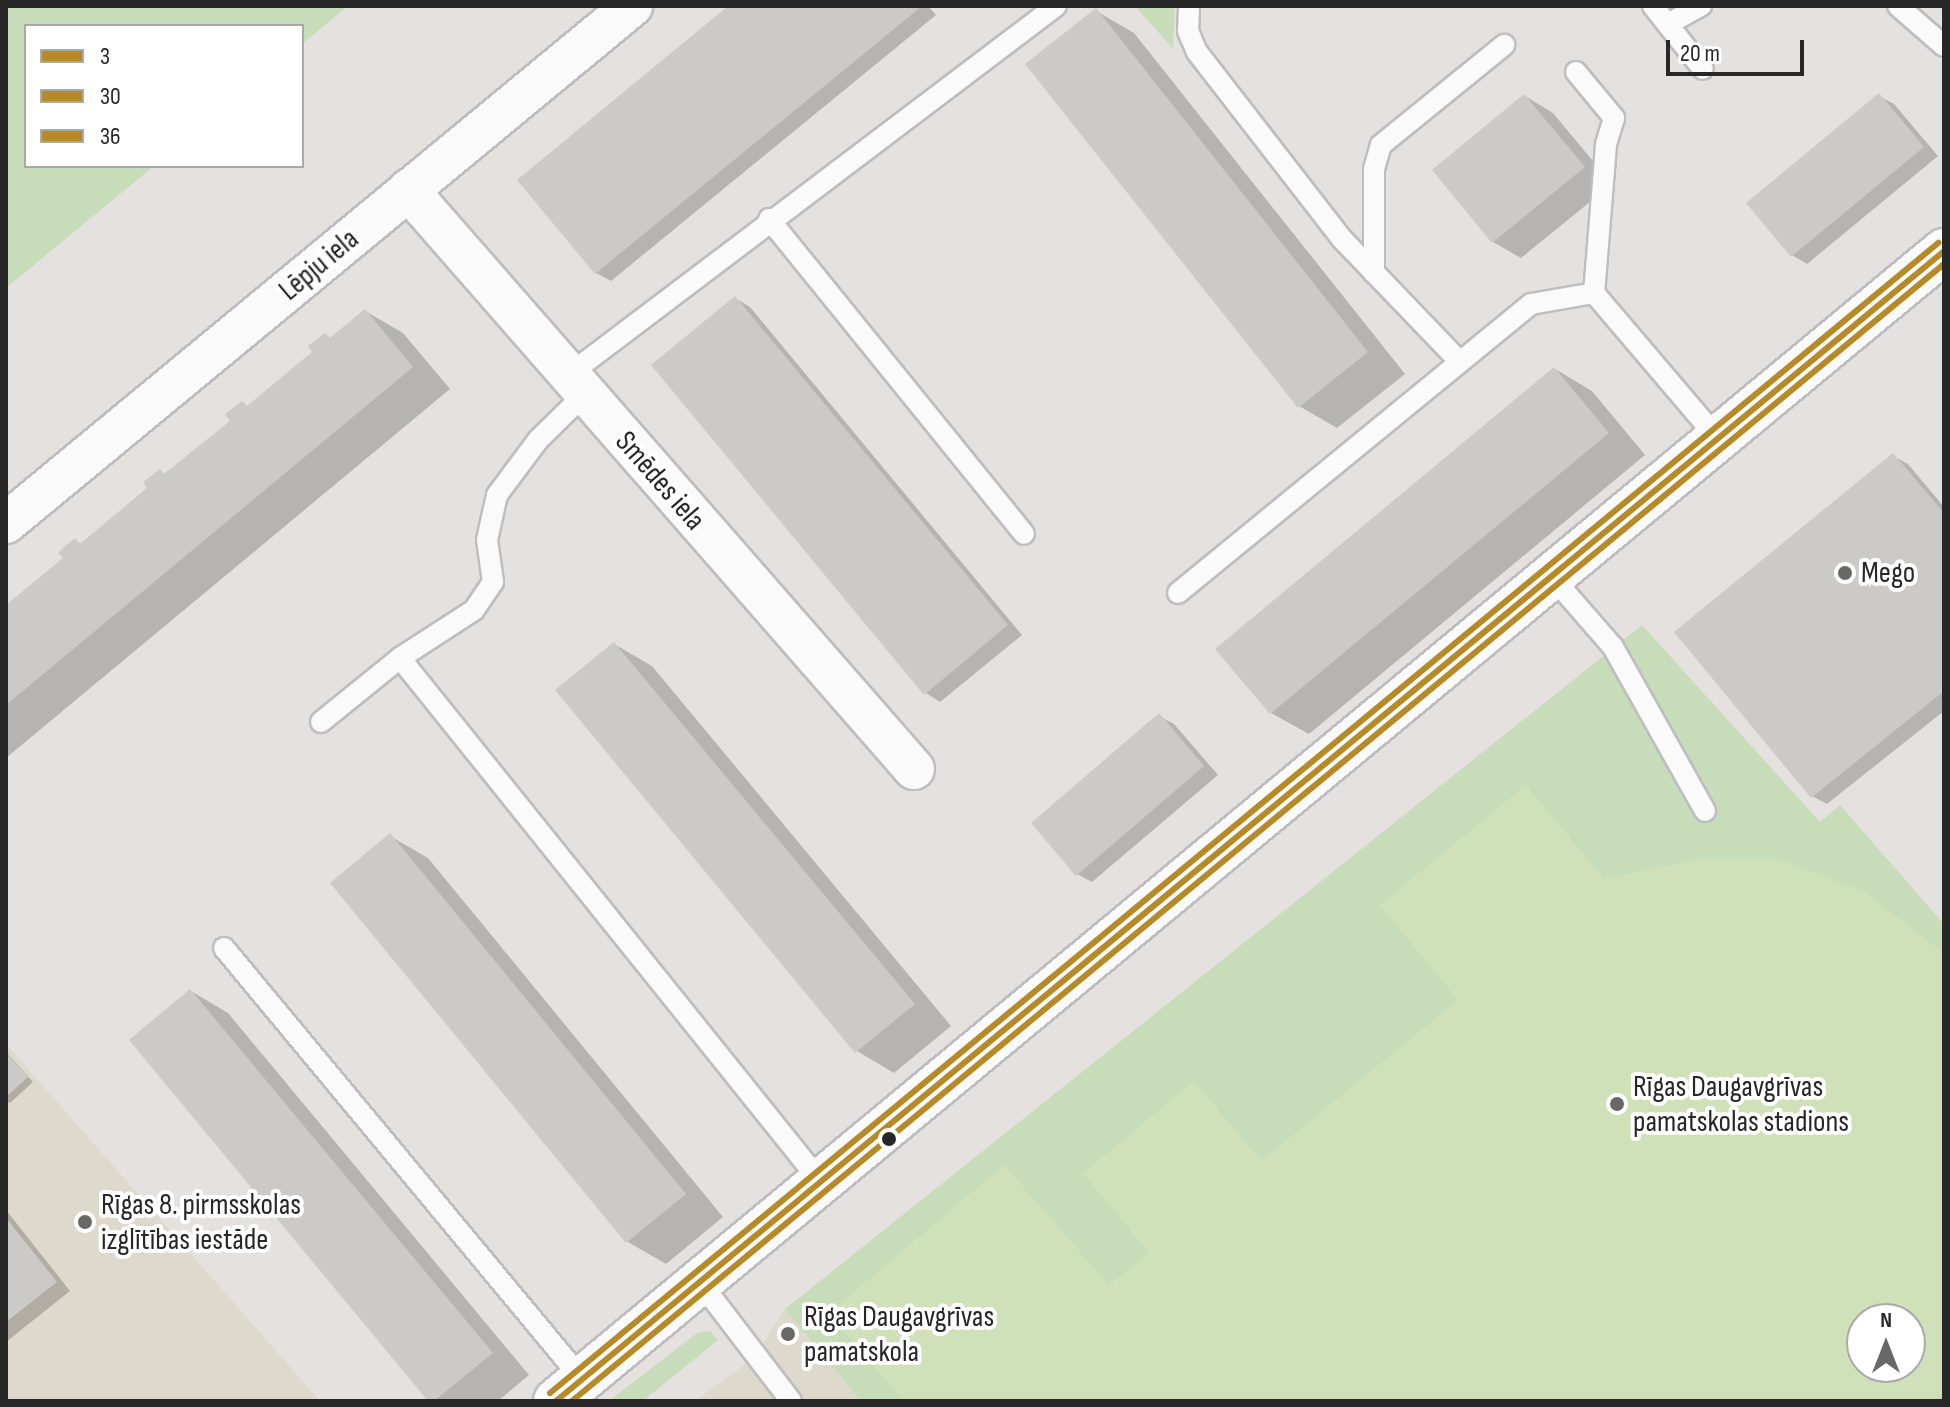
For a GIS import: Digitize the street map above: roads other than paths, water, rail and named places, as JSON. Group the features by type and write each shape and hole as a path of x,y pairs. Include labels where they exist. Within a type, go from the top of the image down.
{"street":[{"name":"Lēpju iela","path":"6,523 632,6"},
{"name":"Smēdes iela","path":"408,190 576,386 914,769"},
{"path":"569,1390 1944,251"}],"lane":[{"path":"321,722 400,658 474,610 493,582 487,540 497,495 576,386 769,219 1056,6"},
{"path":"1189,6 1188,31 1197,52 1342,239 1460,362"},
{"path":"1653,6 1703,69"},
{"path":"1668,24 1701,6"},
{"path":"1898,6 1944,46"},
{"path":"1374,273 1374,169 1381,145 1504,45"},
{"path":"1576,72 1614,118 1606,145 1594,293 1719,440"},
{"path":"769,219 1024,534"},
{"path":"1178,593 1531,304 1594,293"},
{"path":"1553,578 1613,647 1705,811"},
{"path":"400,658 820,1181"},
{"path":"224,948 569,1390"},
{"path":"700,1282 791,1401"}],"place":[{"name":"Mego","path":"1845,573"},
{"name":"Rīgas Daugavgrīvas pamatskolas stadions","path":"1617,1104"},
{"name":"Rīgas 8. pirmsskolas izglītības iestāde","path":"85,1222"},
{"name":"Rīgas Daugavgrīvas pamatskola","path":"788,1334"}]}
